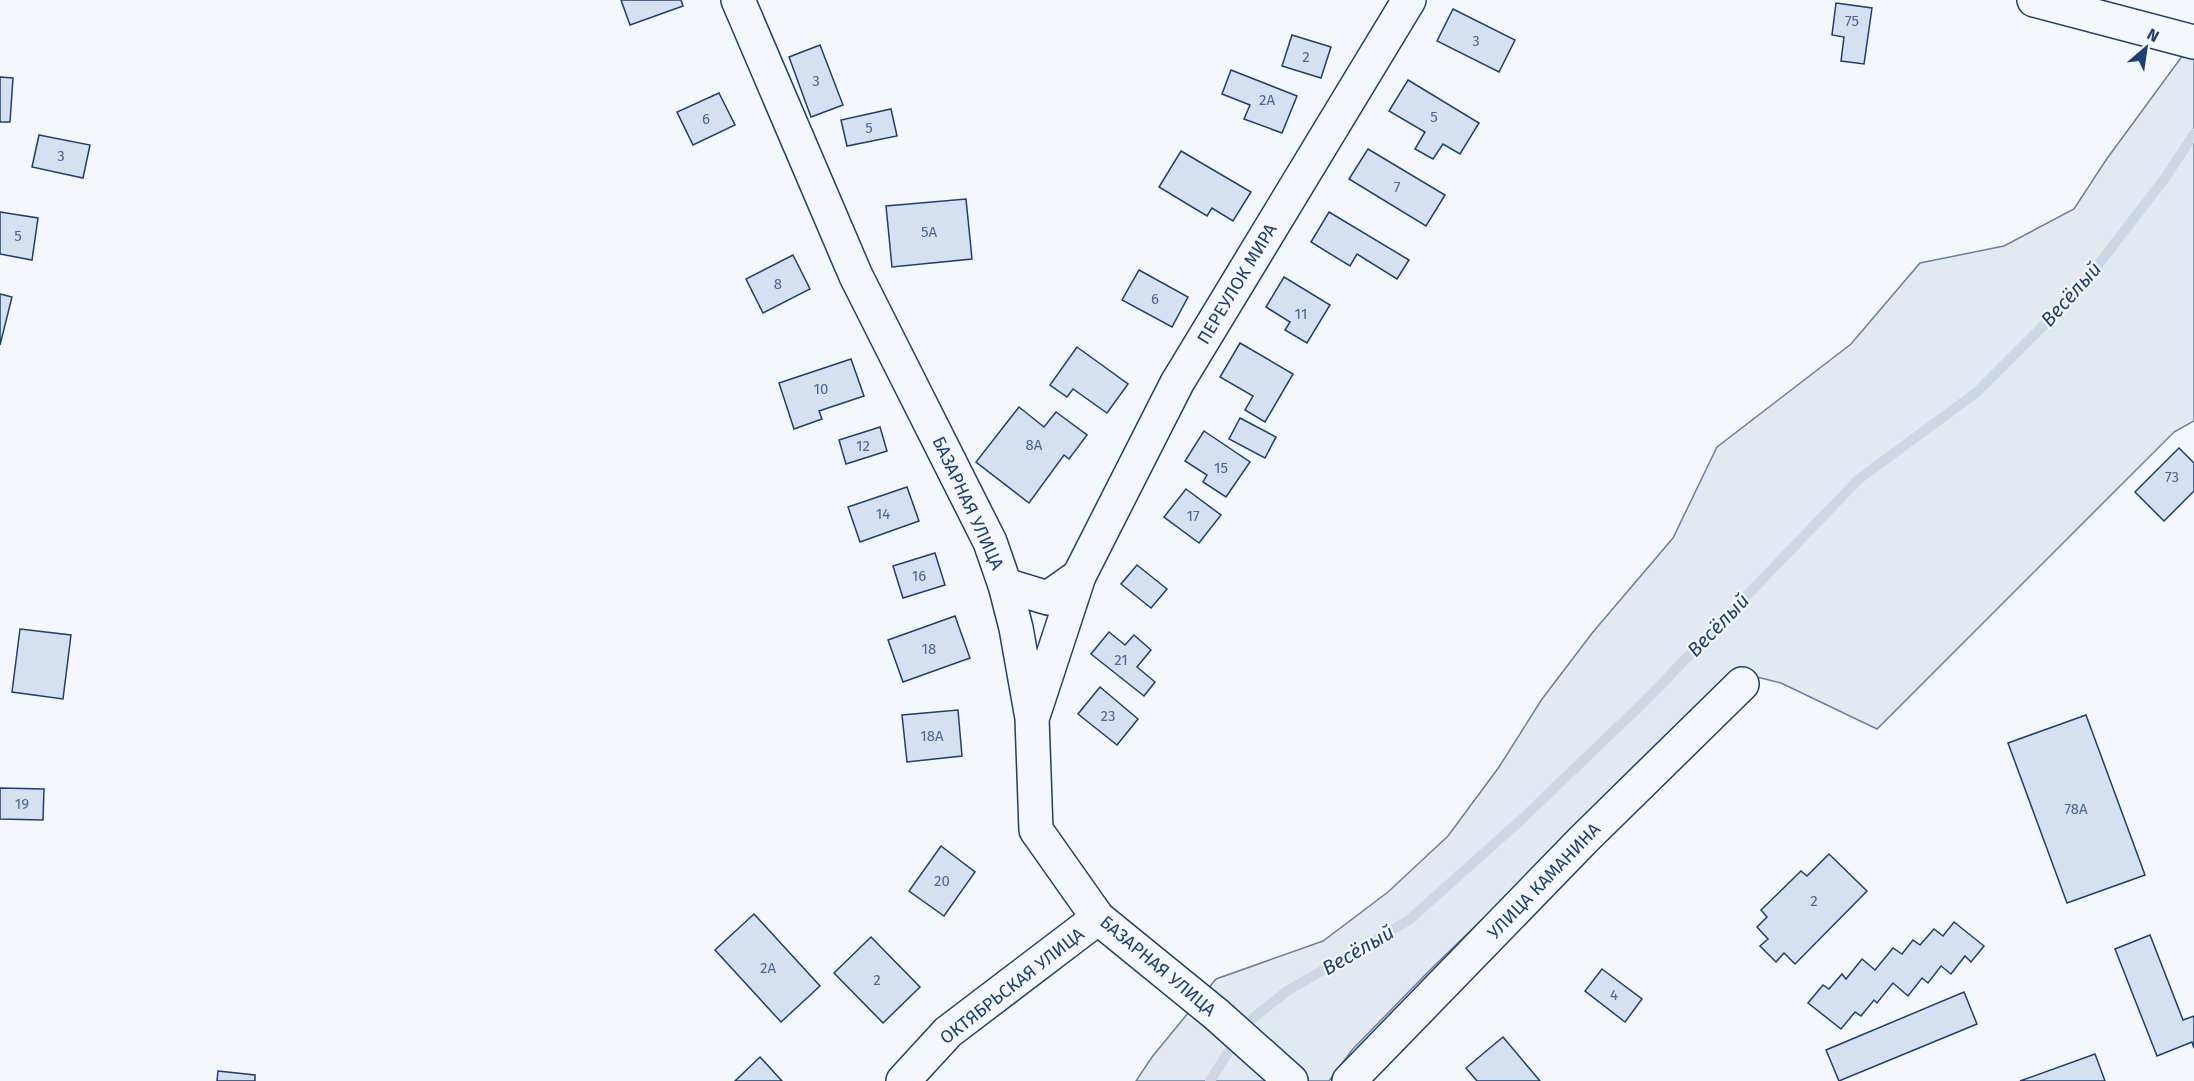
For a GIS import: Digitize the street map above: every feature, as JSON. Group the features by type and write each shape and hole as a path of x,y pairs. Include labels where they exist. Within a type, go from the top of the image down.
{"street":[{"name":"БАЗАРНАЯ УЛИЦА","path":"738,0 856,276 990,542 1005,585 1016,628 1032,718 1036,830 1098,918 1286,1076"},
{"name":"ПЕРЕУЛОК МИРА","path":"1032,718 1079,576 1177,383 1409,0"},
{"path":"2034,0 2194,42"},
{"name":"ПЕРЕУЛОК МИРА","path":"1005,585 1048,598 1079,576"},
{"name":"УЛИЦА КАМАНИНА","path":"1349,1081 1584,839 1742,684"},
{"name":"ОКТЯБРЬСКАЯ УЛИЦА","path":"903,1081 948,1032 1098,918"}],"shaded area":[{"path":"2194,40 2194,421 2174,432 1877,729 1781,683 1737,672 1428,972 1352,1050 1329,1081 1136,1081 1152,1057 1216,979 1323,941 1388,892 1448,836 1499,767 1542,699 1593,632 1673,538 1717,447 1851,344 1920,263 2004,246 2074,209 2106,160"}],"building":[{"path":"621,0 681,0 683,6 630,25"},
{"path":"1836,3 1872,8 1864,64 1841,61 1844,37 1832,35"},
{"path":"1453,9 1515,40 1499,72 1437,41"},
{"path":"1292,35 1331,47 1321,78 1282,66"},
{"path":"820,45 843,105 811,117 789,57"},
{"path":"1231,70 1297,96 1282,133 1244,119 1250,105 1222,94"},
{"path":"0,77 13,78 10,122 0,122"},
{"path":"1408,80 1479,123 1460,154 1443,144 1433,159 1415,149 1425,132 1389,111"},
{"path":"719,93 735,125 693,145 677,112"},
{"path":"891,109 897,136 847,146 841,120"},
{"path":"39,135 90,145 83,178 32,167"},
{"path":"1368,149 1445,195 1426,226 1349,179"},
{"path":"1181,151 1251,192 1233,221 1212,208 1207,216 1159,187"},
{"path":"966,199 972,259 892,267 886,206"},
{"path":"0,212 38,218 32,260 0,254"},
{"path":"1329,212 1409,260 1397,279 1357,254 1350,266 1311,242"},
{"path":"793,255 810,289 763,313 746,279"},
{"path":"1139,270 1188,297 1172,327 1122,300"},
{"path":"1284,277 1330,305 1307,343 1285,330 1290,322 1266,307"},
{"path":"0,294 12,297 0,345"},
{"path":"1240,343 1293,374 1265,422 1245,410 1253,396 1220,377"},
{"path":"1077,347 1128,384 1107,413 1073,389 1067,397 1050,385"},
{"path":"851,359 864,396 819,411 822,419 794,429 779,383"},
{"path":"1019,407 1044,427 1056,412 1087,435 1069,459 1064,455 1029,503 976,462"},
{"path":"1240,418 1276,437 1265,458 1229,439"},
{"path":"880,427 887,451 846,464 839,440"},
{"path":"1204,431 1250,462 1226,497 1203,482 1207,475 1185,461"},
{"path":"2179,448 2194,463 2194,491 2164,521 2135,492"},
{"path":"907,487 919,521 860,542 848,507"},
{"path":"1186,489 1221,515 1199,543 1164,517"},
{"path":"935,553 945,585 903,598 893,566"},
{"path":"1137,565 1167,589 1151,608 1121,584"},
{"path":"955,616 970,658 903,682 888,640"},
{"path":"20,629 71,635 63,699 12,692"},
{"path":"1109,632 1125,645 1134,635 1151,650 1137,667 1155,682 1144,696 1091,654"},
{"path":"1100,687 1138,719 1117,745 1078,714"},
{"path":"958,710 962,756 907,762 902,715"},
{"path":"2086,715 2145,875 2067,903 2008,743"},
{"path":"0,788 44,789 43,820 0,819"},
{"path":"941,846 975,872 944,916 909,891"},
{"path":"1829,854 1867,891 1795,964 1784,953 1776,962 1760,946 1768,939 1757,927 1767,917 1761,910 1801,871 1807,876"},
{"path":"754,914 820,986 781,1022 715,950"},
{"path":"1954,922 1984,946 1971,962 1965,956 1951,974 1941,966 1928,983 1922,978 1908,996 1893,983 1877,1003 1874,1000 1861,1016 1855,1012 1841,1029 1808,1003 1823,985 1829,989 1842,974 1846,979 1862,959 1875,970 1893,948 1902,954 1913,940 1920,945 1934,929 1943,936"},
{"path":"2150,935 2183,1020 2194,1016 2194,1048 2192,1042 2157,1056 2115,949"},
{"path":"871,937 920,987 883,1023 834,973"},
{"path":"1602,969 1642,999 1625,1022 1585,991"},
{"path":"1964,992 1977,1024 1839,1081 1826,1050"},
{"path":"1503,1037 1540,1081 1477,1081 1466,1068"},
{"path":"2095,1054 2105,1081 2020,1081"},
{"path":"760,1057 782,1081 735,1081"},
{"path":"218,1071 255,1075 255,1081 217,1081"}],"waterway":[{"name":"Весёлый","path":"1210,1081 1247,1023 1287,991 1409,920 1522,819 1646,700 1859,479 1977,392 2079,290 2165,178 2194,134"}]}
